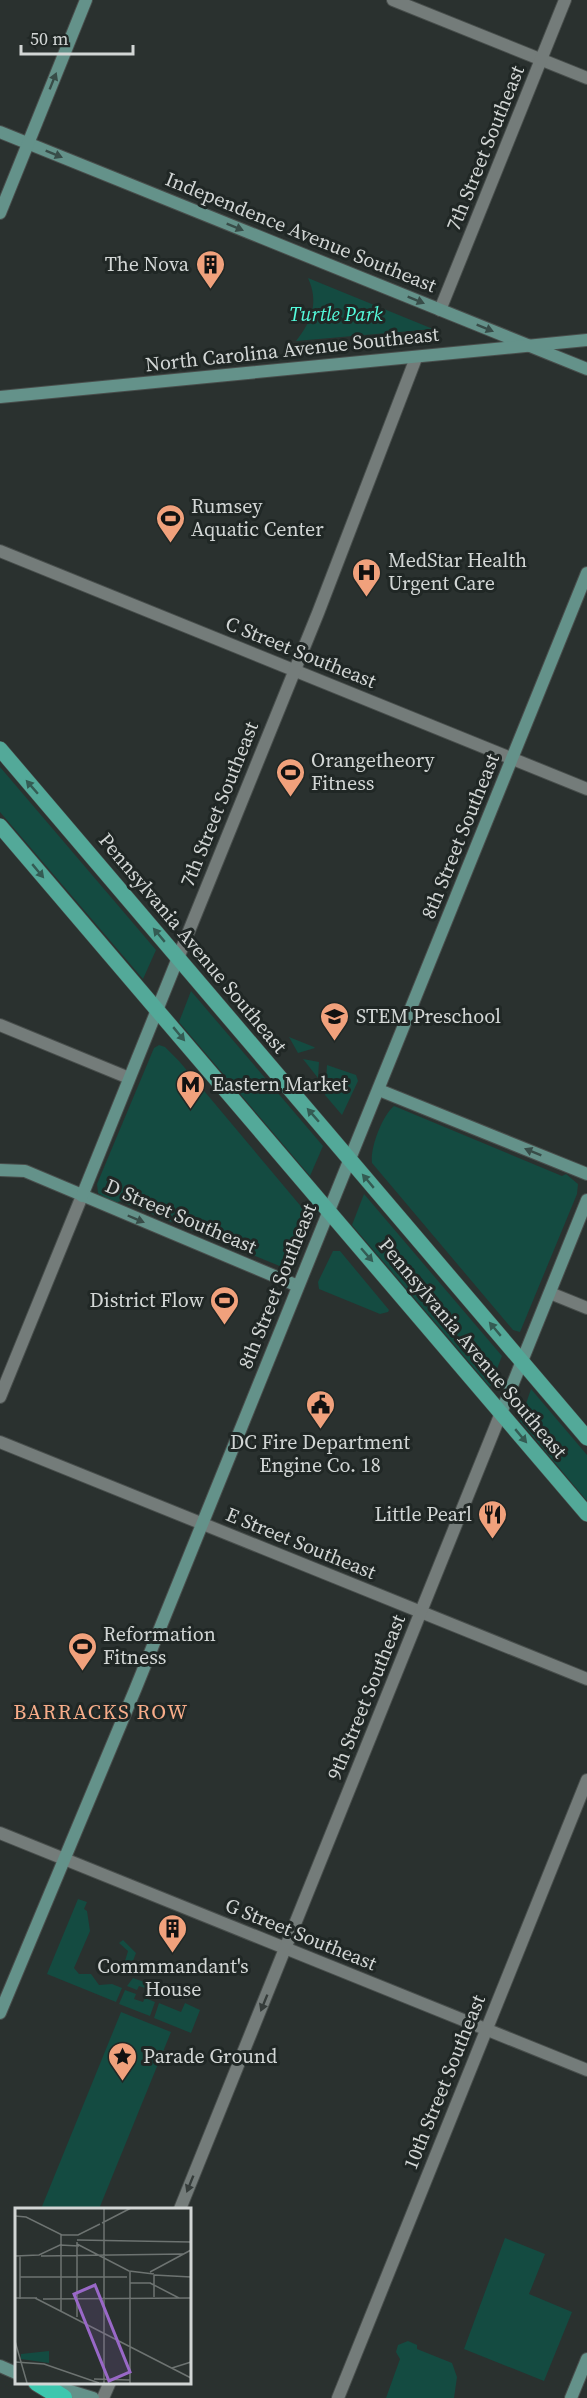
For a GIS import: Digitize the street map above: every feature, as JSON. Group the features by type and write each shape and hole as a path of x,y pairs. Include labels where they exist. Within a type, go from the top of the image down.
{"highway":[{"path":"39,2383 63,2398"}],"main road":[{"path":"0,213 86,0"},
{"name":"Independence Avenue Southeast","path":"0,132 587,369"},
{"name":"North Carolina Avenue Southeast","path":"0,397 587,340"},
{"name":"8th Street Southeast","path":"0,2013 351,1160 587,573"},
{"name":"Pennsylvania Avenue Southeast","path":"0,749 587,1438"},
{"name":"Pennsylvania Avenue Southeast","path":"0,826 587,1514"},
{"name":"7th Street Southeast","path":"82,1196 178,958"},
{"path":"379,1090 587,1174"},
{"name":"D Street Southeast","path":"0,1170 25,1171 298,1286"},
{"name":"9th Street Southeast","path":"501,1413 587,1200"},
{"path":"571,2398 587,2359"},
{"path":"0,2367 15,2373"},
{"path":"40,2383 93,2398"}],"street":[{"path":"393,0 587,78"},
{"name":"7th Street Southeast","path":"440,310 565,0"},
{"name":"7th Street Southeast","path":"178,958 416,358"},
{"name":"C Street Southeast","path":"0,551 587,789"},
{"path":"0,1025 129,1078"},
{"name":"7th Street Southeast","path":"0,1397 82,1196"},
{"path":"550,1293 587,1308"},
{"name":"9th Street Southeast","path":"180,2208 501,1413"},
{"name":"E Street Southeast","path":"0,1442 587,1679"},
{"name":"10th Street Southeast","path":"338,2398 587,1780"},
{"name":"G Street Southeast","path":"0,1833 587,2070"},
{"path":"103,2398 110,2383"}],"green space":[{"name":"Turtle Park","path":"308,278 433,329 296,341 310,319 312,311 313,295"},
{"path":"0,767 156,950 143,979 0,812"},
{"path":"191,991 323,1146 310,1176 179,1022"},
{"path":"289,1037 314,1047 315,1048 298,1053"},
{"path":"159,1045 165,1047 179,1061 304,1210 304,1224 286,1265 282,1267 120,1201 115,1204 98,1193 97,1184 154,1048"},
{"path":"303,1059 319,1062 318,1078"},
{"path":"327,1065 356,1075 358,1081 342,1115 325,1095"},
{"path":"394,1106 562,1176 566,1174 578,1184 577,1194 520,1332 513,1330 372,1163 378,1133 385,1117"},
{"path":"364,1194 502,1356 490,1387 352,1225"},
{"path":"333,1251 340,1251 389,1310 388,1312 380,1314 319,1289 318,1282"},
{"path":"531,1389 587,1455 587,1501 520,1421"},
{"path":"78,1899 87,1902 84,1909 87,1911 90,1931 74,1968 79,1974 91,1974 99,1985 112,1984 122,1988 116,2002 47,1974"},
{"path":"123,1940 136,1953 129,1971 119,1966 125,1961 128,1951 119,1943"},
{"path":"133,1978 158,1987 157,1998 147,1994 148,1989 139,1986 137,1990 127,1986"},
{"path":"125,1990 136,1994 134,1999 143,2002 145,1998 155,2002 150,2016 119,2004"},
{"path":"159,2003 181,2012 185,2003 200,2010 191,2033 154,2018"},
{"name":"Parade Ground","path":"121,2012 171,2032 99,2208 41,2208"},
{"path":"505,2238 545,2254 529,2294 572,2312 544,2381 464,2349"},
{"path":"408,2341 417,2345 417,2349 452,2363 457,2377 454,2398 386,2398 400,2359 396,2352 398,2345"}],"place":[{"name":"The Nova","path":"210,290"},
{"name":"Rumsey Aquatic Center","path":"170,544"},
{"name":"MedStar Health Urgent Care","path":"367,598"},
{"name":"Orangetheory Fitness","path":"290,798"},
{"name":"STEM Preschool","path":"335,1042"},
{"name":"Eastern Market","path":"191,1110"},
{"name":"District Flow","path":"225,1326"},
{"name":"DC Fire Department Engine Co. 18","path":"320,1430"},
{"name":"Little Pearl","path":"493,1540"},
{"name":"Reformation Fitness","path":"82,1672"},
{"name":"Commmandant's House","path":"173,1954"},
{"name":"Parade Ground","path":"122,2082"}],"district":[{"name":"BARRACKS ROW","path":"101,1712"}]}
